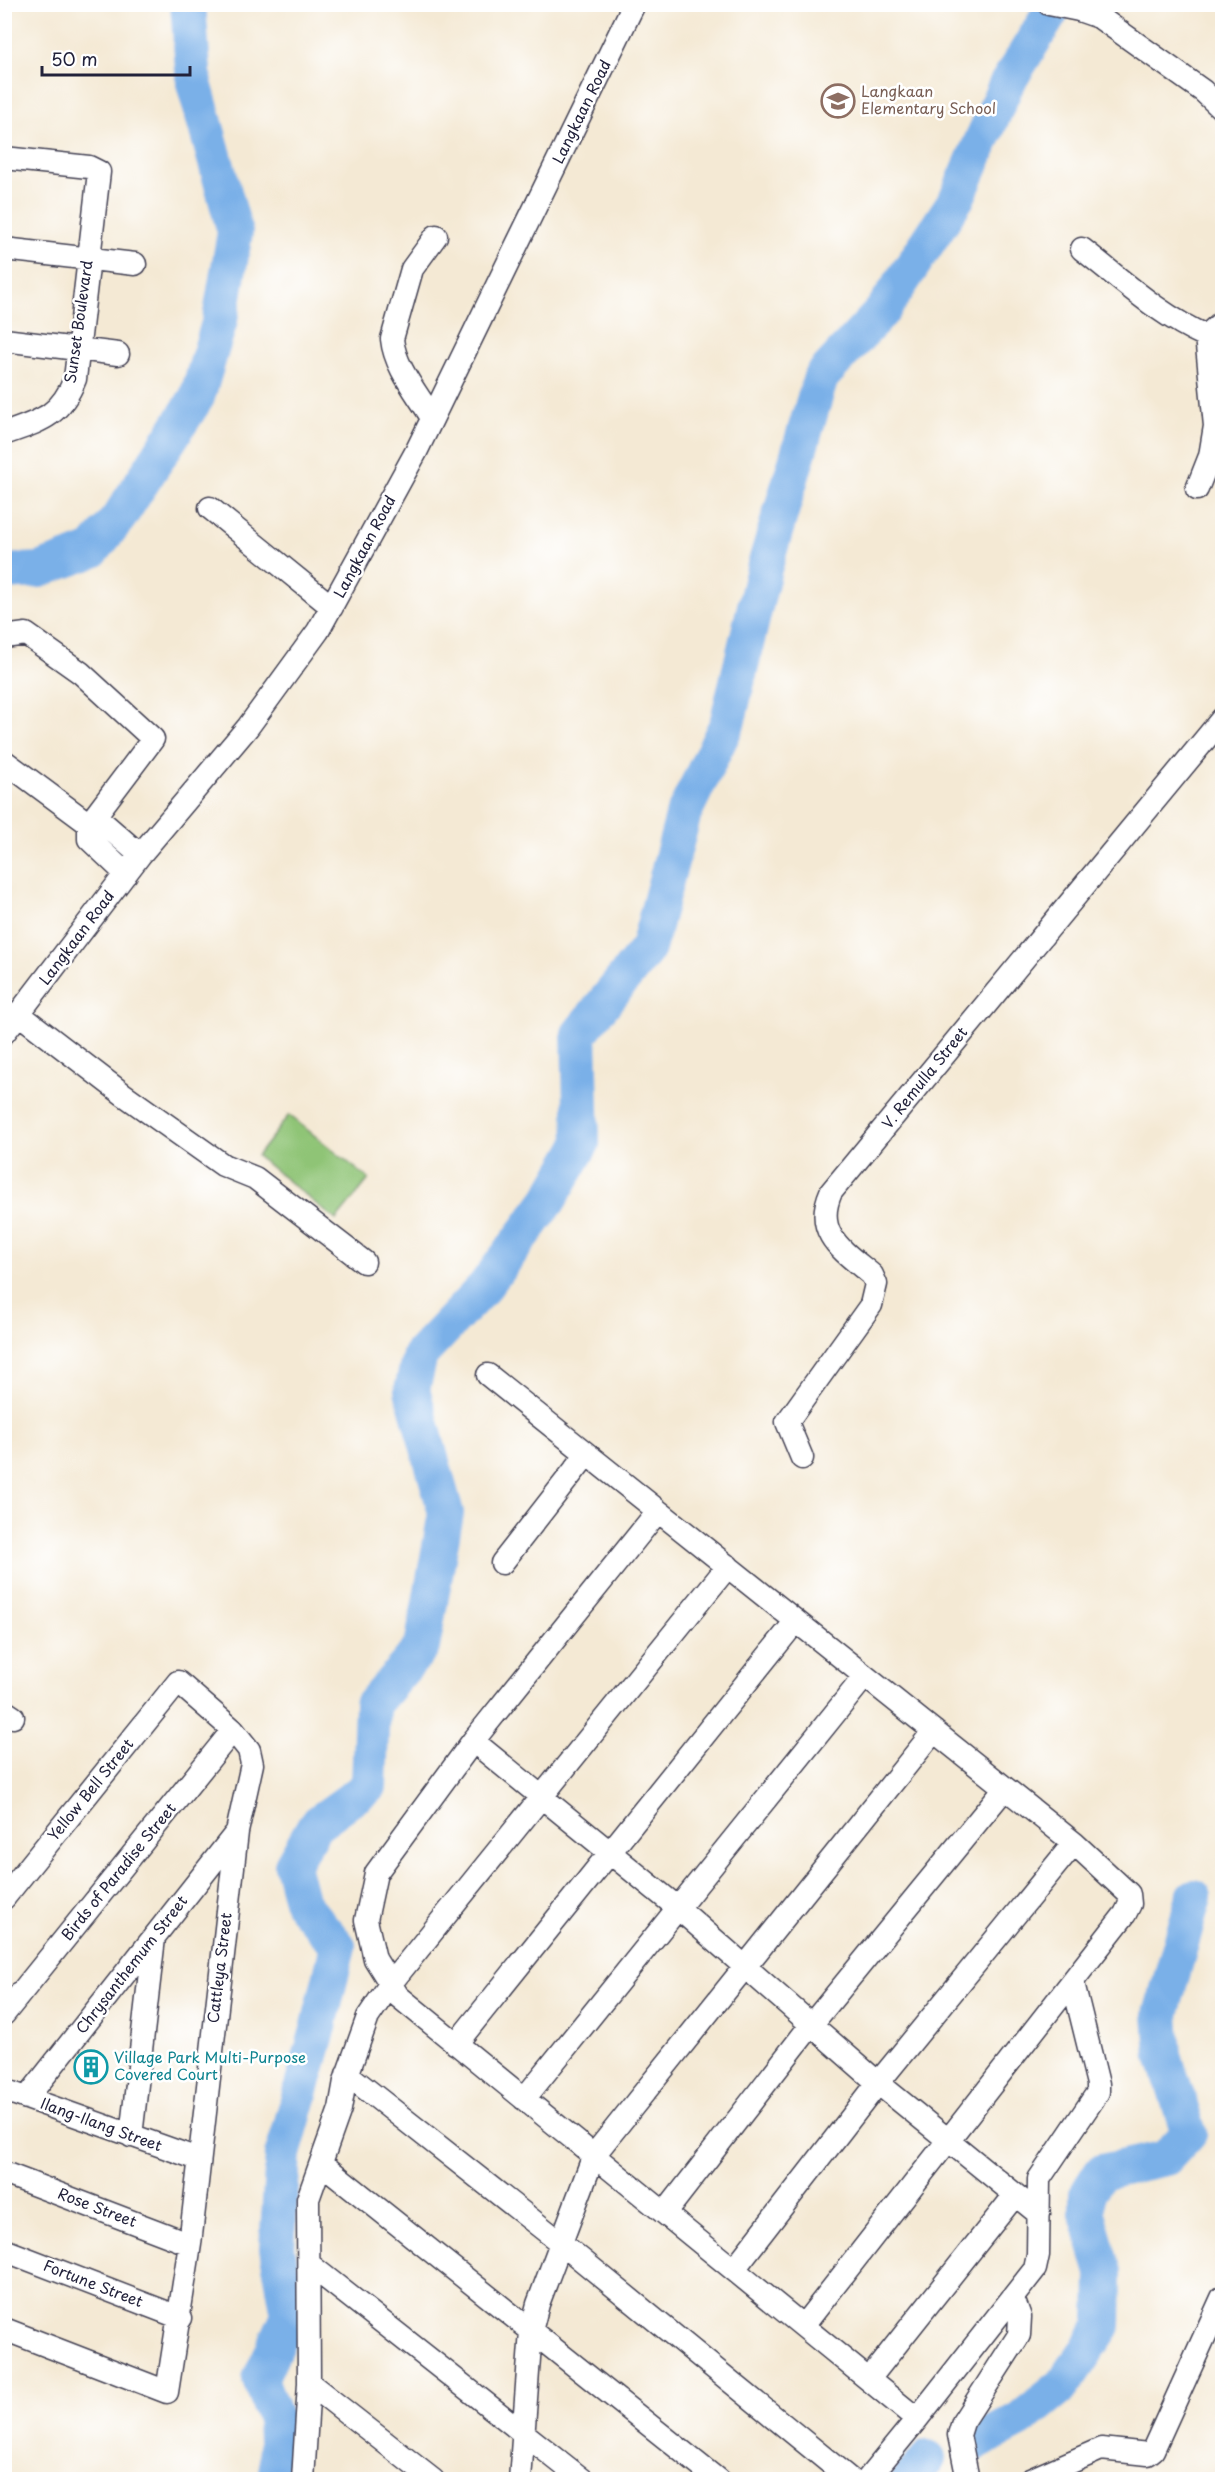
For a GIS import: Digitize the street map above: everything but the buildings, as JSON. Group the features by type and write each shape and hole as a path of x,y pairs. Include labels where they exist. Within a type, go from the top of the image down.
{"street":[{"name":"Langkaan Road","path":"4,1033 140,855 248,727 318,631 432,418 634,4"},
{"path":"1049,4 1094,10 1203,91 1222,109"},
{"name":"Sunset Boulevard","path":"4,158 89,167 99,172 75,379 59,409 44,419 4,434"},
{"path":"432,418 400,366 392,339 412,269 436,236"},
{"path":"4,249 135,264"},
{"path":"1082,249 1142,297 1186,327 1214,329 1215,426 1210,456 1197,489"},
{"path":"4,340 118,354"},
{"path":"210,508 332,607"},
{"path":"4,636 26,634 81,673 153,739 88,824 88,839 126,874"},
{"name":"V. Remulla Street","path":"802,1458 787,1422 871,1305 876,1284 872,1275 828,1234 824,1221 824,1208 831,1192 1222,719"},
{"path":"4,761 88,824 101,821 140,855"},
{"path":"19,1014 123,1094 223,1165 255,1178 364,1262"},
{"path":"488,1375 1074,1843 1129,1894 1130,1904 1073,1983 803,2326"},
{"path":"502,1563 587,1454"},
{"path":"658,1511 473,1741 376,1874 366,1920 375,1959 398,1996 917,2419"},
{"path":"303,2480 309,2382 308,2199 340,2109 347,2074 368,2017 391,1983 728,1566"},
{"path":"456,2044 796,1621"},
{"path":"524,2099 865,1676"},
{"name":"Cattleya Street","path":"4,2329 167,2392 181,2318 237,1832 252,1764 249,1750 233,1730 178,1682"},
{"name":"Yellow Bell Street","path":"4,1898 178,1682"},
{"name":"Birds of Paradise Street","path":"4,2014 233,1730"},
{"path":"520,2480 531,2331 538,2304 594,2155 934,1731"},
{"path":"473,1741 678,1908 879,2083 1039,2214"},
{"path":"665,2213 811,2025 1005,1788"},
{"name":"Chrysanthemum Street","path":"27,2098 237,1832"},
{"path":"734,2269 879,2083 1074,1843"},
{"path":"131,2136 154,1938"},
{"path":"867,2480 1035,2269 1040,2180 1098,2092 1073,1983"},
{"path":"347,2074 561,2243 850,2480"},
{"name":"Ilang-Ilang Street","path":"4,2090 198,2159"},
{"path":"321,2163 718,2480"},
{"name":"Rose Street","path":"4,2173 190,2244"},
{"path":"868,2379 1016,2195"},
{"name":"Fortune Street","path":"4,2250 181,2318"},
{"path":"310,2265 583,2480"},
{"path":"968,2480 959,2435 963,2422 1019,2335 1020,2317 1012,2298"},
{"path":"1030,2480 1101,2449 1148,2454 1153,2450 1219,2311"},
{"path":"309,2382 414,2472 433,2480"}],"green space":[{"path":"289,1115 369,1179 336,1220 257,1156"}],"waterway":[{"path":"4,572 39,570 93,550 120,516 197,397 220,320 235,232 194,83 188,4"},
{"path":"278,2480 275,2419 260,2379 289,2315 277,2248 283,2154 318,2030 338,1946 302,1904 292,1865 315,1825 369,1786 372,1705 422,1647 446,1513 412,1390 420,1355 485,1286 549,1200 582,1143 579,1034 648,948 684,813 727,724 764,569 821,377 883,310 957,198 1006,85 1056,4"},
{"path":"976,2443 1020,2420 1063,2385 1103,2326 1104,2273 1087,2214 1087,2194 1101,2172 1166,2158 1189,2133 1164,2056 1161,2014 1194,1897"},
{"path":"909,2480 928,2458"}],"place":[{"name":"Langkaan Elementary School","path":"838,101"},
{"name":"Village Park Multi-Purpose Covered Court","path":"91,2067"}]}
